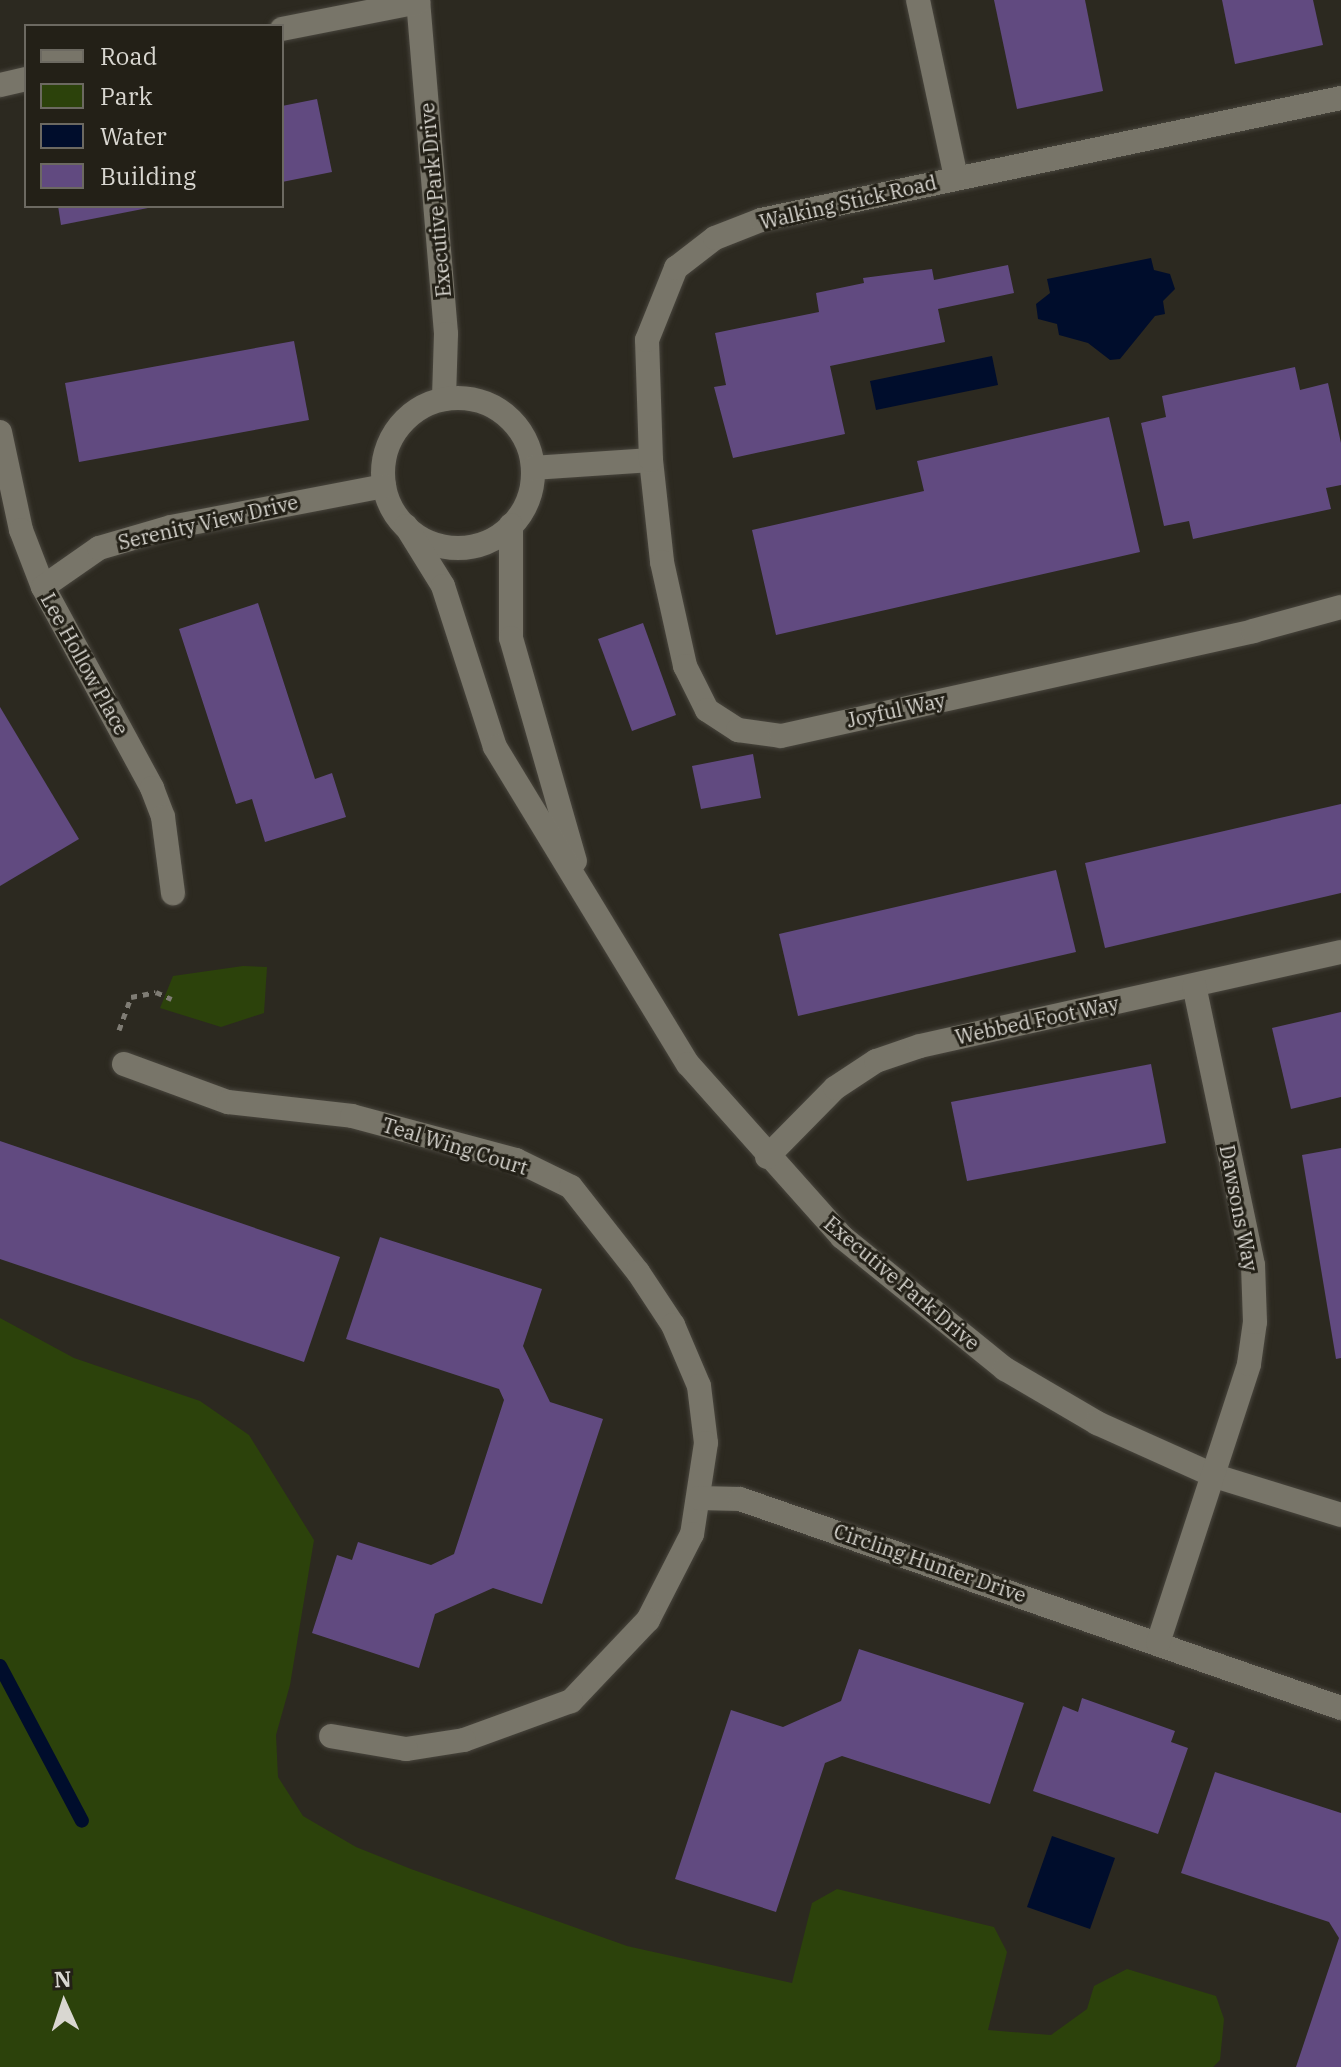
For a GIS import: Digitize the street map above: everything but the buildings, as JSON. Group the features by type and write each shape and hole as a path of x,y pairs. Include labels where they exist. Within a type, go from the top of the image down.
{"street":[{"path":"918,0 956,178"},
{"path":"284,29 418,1"},
{"name":"Executive Park Drive","path":"418,1 446,334 444,399"},
{"path":"0,85 24,79"},
{"name":"Walking Stick Road","path":"651,460 647,340 676,268 715,238 761,220 1341,98"},
{"path":"444,399 486,403 504,414 529,447 533,468 524,508 511,525 492,540 447,547 406,526 384,486 384,457 396,430 417,409 444,399"},
{"name":"Lee Hollow Place","path":"0,432 21,530 43,587 152,788 163,817 173,893"},
{"path":"533,468 651,460"},
{"name":"Joyful Way","path":"651,460 662,562 685,666 707,710 738,730 781,736 1253,631 1341,607"},
{"name":"Serenity View Drive","path":"43,587 99,548 171,527 384,486"},
{"name":"Executive Park Drive","path":"511,525 511,638 535,733 587,898"},
{"name":"Executive Park Drive","path":"406,526 443,586 495,747 688,1064 767,1157 842,1237 1005,1369 1097,1423 1215,1476 1341,1515"},
{"name":"Webbed Foot Way","path":"767,1157 835,1088 876,1061 920,1046 1341,952"},
{"name":"Dawsons Way","path":"1194,986 1253,1265 1255,1322 1249,1364 1215,1476"},
{"name":"Teal Wing Court","path":"124,1064 228,1102 352,1116 516,1160 571,1187 656,1298 699,1386 706,1443 692,1534 648,1620 571,1701 464,1740 406,1749 331,1736"},
{"path":"1158,1643 1215,1476"},
{"name":"Circling Hunter Drive","path":"699,1498 740,1499 1341,1708"}],"path":[{"path":"124,1064 126,1040 119,1030 131,997 156,992 172,999"}],"green space":[{"path":"243,966 267,967 264,1013 221,1027 160,1008 173,976"},
{"path":"0,1318 74,1358 200,1401 249,1435 314,1540 290,1685 276,1735 278,1777 303,1816 356,1847 627,1946 792,1983 812,1903 837,1889 994,1927 1007,1952 988,2030 1051,2035 1087,2009 1094,1986 1127,1969 1216,1996 1224,2019 1220,2060 1213,2067 0,2067"}],"water":[{"path":"1151,258 1154,270 1170,274 1175,289 1163,301 1165,314 1155,316 1120,359 1110,360 1088,343 1059,335 1057,324 1038,319 1036,304 1050,293 1047,279"},
{"path":"992,356 998,385 876,410 870,381"},
{"path":"1052,1836 1115,1858 1090,1929 1027,1907"}],"waterway":[{"path":"0,1666 82,1821"}]}
